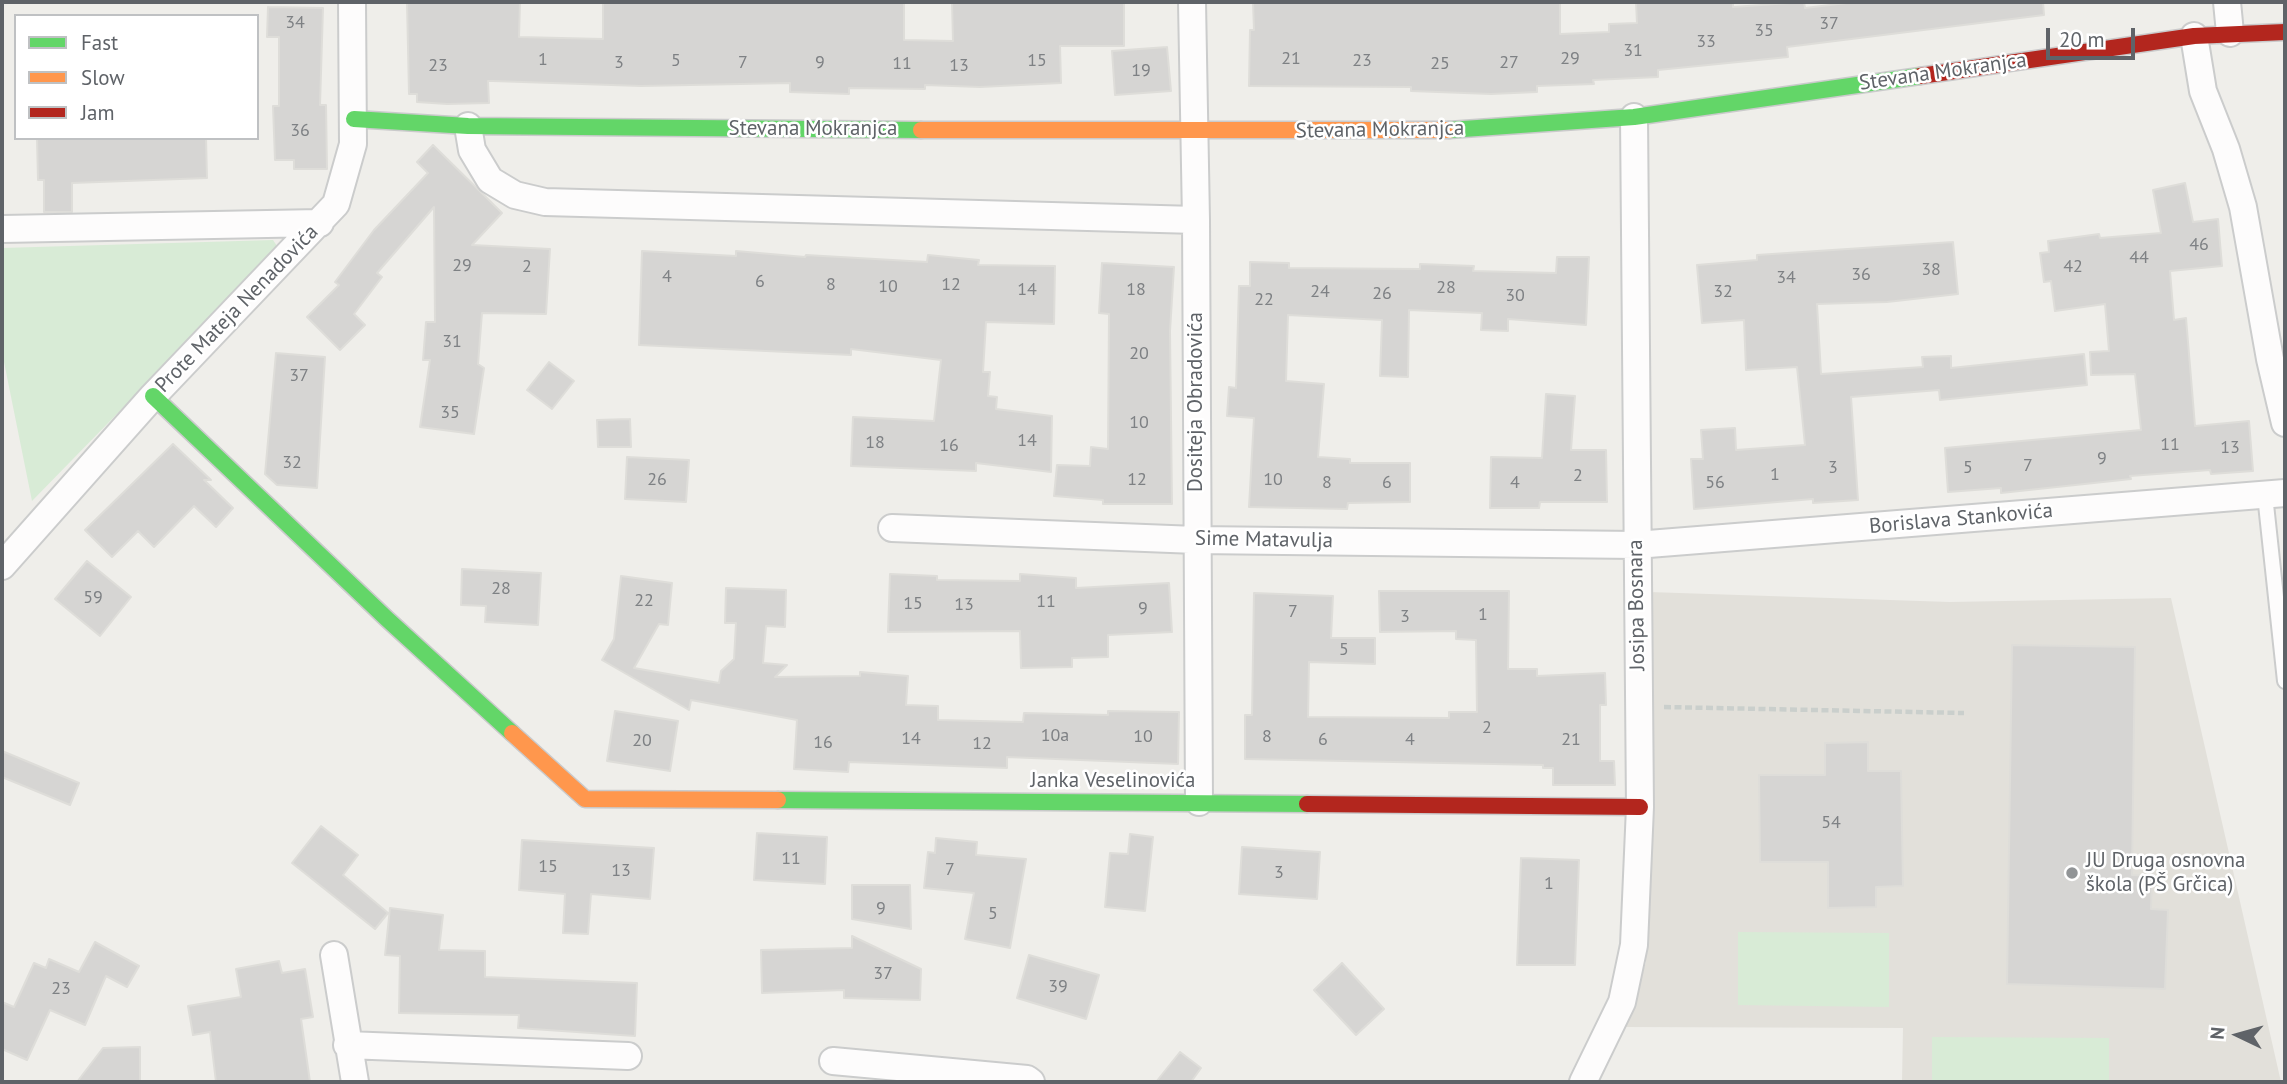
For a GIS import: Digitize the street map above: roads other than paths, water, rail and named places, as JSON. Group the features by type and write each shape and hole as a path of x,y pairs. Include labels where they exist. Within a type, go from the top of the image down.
{"street":[{"name":"Prote Mateja Nenadovića","path":"2,566 153,397 320,223 335,204 346,174 354,119 352,2"},
{"name":"Dositeja Obradovića","path":"1192,2 1199,802"},
{"path":"2227,2 2230,33"},
{"name":"Stevana Mokranjca","path":"354,119 468,126 1194,132 1454,130 1634,117 2194,36 2285,32"},
{"path":"2194,36 2203,91 2226,149 2243,207 2270,359 2285,424"},
{"name":"Josipa Bosnara","path":"1584,1082 1622,1002 1632,956 1640,807 1634,117"},
{"path":"468,126 472,150 490,180 515,195 545,202 1196,220"},
{"path":"2,229 320,223"},
{"name":"Janka Veselinovića","path":"153,397 387,619 585,799 1640,807"},
{"name":"Borislava Stankovića","path":"1636,545 2275,494"},
{"name":"Sime Matavulja","path":"892,528 1196,540 1636,545"},
{"path":"334,955 355,1082"},
{"path":"347,1045 628,1056"},
{"path":"833,1061 1027,1079 1031,1082"}],"lane":[{"path":"2275,494 2285,681"}],"place":[{"name":"JU Druga osnovna škola (PŠ Grčica)","path":"2072,873"}]}
